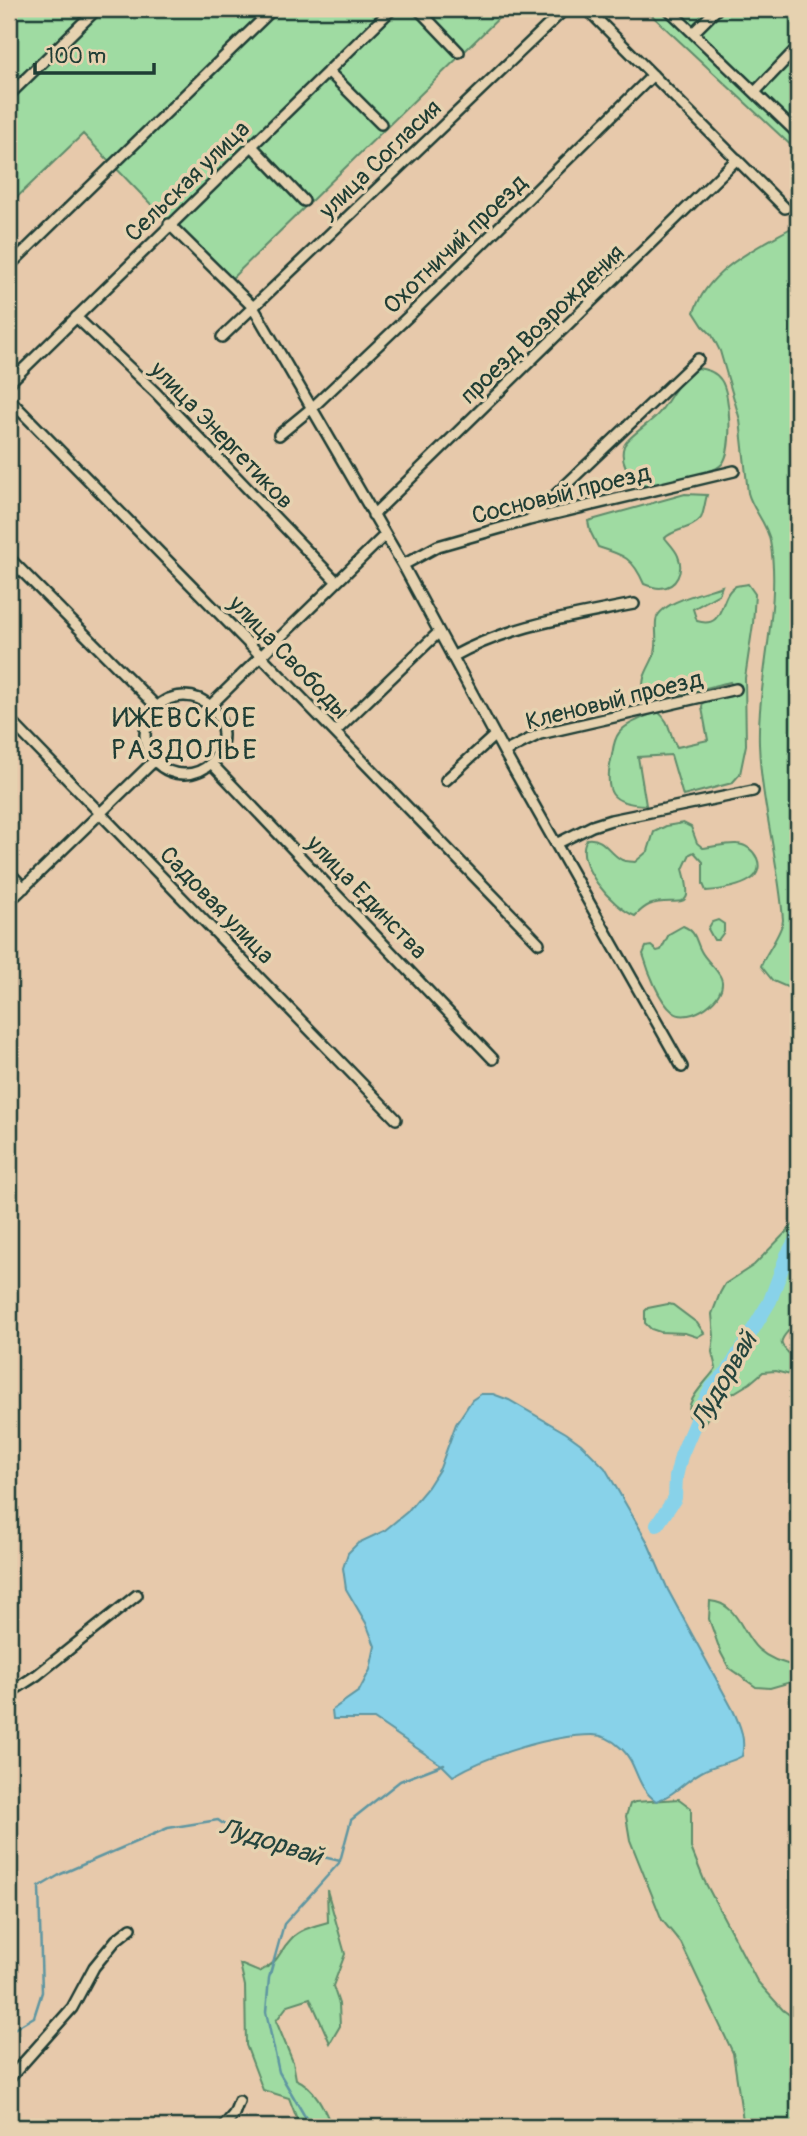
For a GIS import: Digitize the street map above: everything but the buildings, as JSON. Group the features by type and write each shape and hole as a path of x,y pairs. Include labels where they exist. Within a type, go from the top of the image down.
{"street":[{"path":"9,94 97,9"},
{"path":"9,266 273,9"},
{"name":"Сельская улица","path":"9,383 392,9"},
{"path":"418,9 459,52"},
{"name":"улица Согласия","path":"222,337 565,9"},
{"path":"587,9 785,208"},
{"path":"668,9 798,135"},
{"path":"693,33 717,9"},
{"path":"755,92 798,47"},
{"path":"328,71 381,124"},
{"name":"Охотничий проезд","path":"279,435 313,407 470,257 653,75"},
{"path":"251,145 304,201"},
{"name":"проезд Возрождения","path":"373,515 737,159"},
{"path":"169,224 253,307 403,565 504,752 682,1067"},
{"name":"улица Энергетиков","path":"76,317 156,393 337,582"},
{"path":"530,520 698,359"},
{"name":"улица Свободы","path":"9,399 539,943"},
{"name":"Сосновый проезд","path":"403,565 438,546 530,520 734,471"},
{"path":"210,706 384,536"},
{"path":"9,558 157,706"},
{"path":"452,657 483,640 530,625 634,604"},
{"path":"335,732 438,633"},
{"name":"Кленовый проезд","path":"504,752 540,734 736,689"},
{"path":"177,696 189,696 210,706 223,728 219,753 212,763 188,774 176,774 154,761 145,739 145,727 157,706 177,696"},
{"name":"Садовая улица","path":"9,719 397,1119"},
{"name":"Кленовый проезд","path":"446,780 495,734"},
{"path":"16,895 154,761"},
{"name":"улица Единства","path":"212,763 493,1059"},
{"path":"556,844 611,820 753,791"},
{"path":"9,872 24,888"},
{"path":"9,1693 37,1675 137,1595"},
{"path":"9,2079 72,2008 94,1967 116,1940 131,1928"},
{"path":"223,2127 234,2114 239,2101"}],"green space":[{"path":"9,9 508,9 227,283 83,134 9,205"},
{"path":"645,9 798,9 798,152"},
{"path":"798,224 796,991 773,981 761,966 783,920 759,744 759,719 773,590 770,541 748,493 740,420 720,351 712,335 694,312 711,282 724,270"},
{"path":"698,368 711,371 724,387 729,422 726,457 716,468 695,476 656,484 639,484 626,467 624,446 659,413 686,376"},
{"path":"685,494 707,495 701,518 665,538 680,561 678,577 666,587 656,588 644,584 636,568 627,559 598,547 590,531 588,521"},
{"path":"748,584 755,594 745,678 746,745 740,774 732,783 683,796 671,755 638,757 646,805 618,799 610,788 609,771 614,743 622,729 657,711 668,724 677,747 708,740 703,700 731,696 735,690 730,682 676,694 644,689 645,676 656,649 656,621 659,614 674,603 722,586 719,594 693,609 697,621 713,620 718,616 730,590"},
{"path":"683,823 691,827 697,843 703,848 733,844 749,848 759,864 755,875 735,886 706,891 703,884 703,862 694,852 690,854 683,869 687,884 685,899 649,905 635,916 616,904 597,883 585,860 587,839 598,840 622,860 635,862 648,851 654,832 666,826"},
{"path":"718,920 724,924 724,932 718,940 714,940 708,929 712,922"},
{"path":"683,926 693,934 703,955 719,974 722,986 714,1001 688,1015 673,1012 663,1001 643,954 646,947 661,950 669,934"},
{"path":"798,1220 798,1319 784,1336 782,1344 798,1361 798,1377 775,1371 763,1372 719,1402 704,1423 697,1427 691,1419 690,1404 716,1368 712,1352 712,1314 720,1293 725,1284 754,1265"},
{"path":"668,1304 697,1323 704,1333 697,1337 651,1329 645,1323 645,1311"},
{"path":"710,1601 727,1607 733,1613 762,1653 798,1666 798,1680 770,1688 756,1687 729,1668 709,1619"},
{"path":"679,1799 691,1808 691,1848 704,1880 757,1981 783,2010 798,2021 798,2127 744,2127 733,2053 681,1943 662,1920 630,1840 626,1816 630,1804"},
{"path":"327,1890 345,1954 333,1986 339,2004 340,2026 330,2043 310,1998 288,2005 276,2021 293,2062 296,2079 314,2093 332,2127 300,2127 289,2098 263,2090 246,2045 245,1986 240,1964 259,1972 267,1968 299,1933 328,1922"}],"water":[{"path":"481,1394 493,1394 509,1400 566,1433 605,1468 647,1541 668,1590 733,1710 743,1738 742,1756 705,1770 656,1801 644,1789 627,1754 608,1738 592,1735 540,1742 484,1761 453,1776 443,1766 374,1719 333,1719 332,1710 359,1691 370,1670 375,1646 366,1623 346,1589 343,1568 348,1553 358,1543 384,1531 407,1512 428,1487 440,1468 456,1424 472,1400"}],"waterway":[{"name":"Лудорвай","path":"657,1525 675,1498 681,1456 702,1406 712,1387 728,1371 770,1301 787,1255 798,1236"},
{"name":"Лудорвай","path":"9,2032 34,2017 42,1992 39,1887 61,1874 168,1828 218,1820 241,1837 340,1861 351,1820 400,1781 444,1764"},
{"path":"311,2127 279,2072 266,2012 269,1978 284,1924 339,1863"}],"district":[{"name":"ИЖЕВСКОЕ РАЗДОЛЬЕ","path":"185,733"}]}
